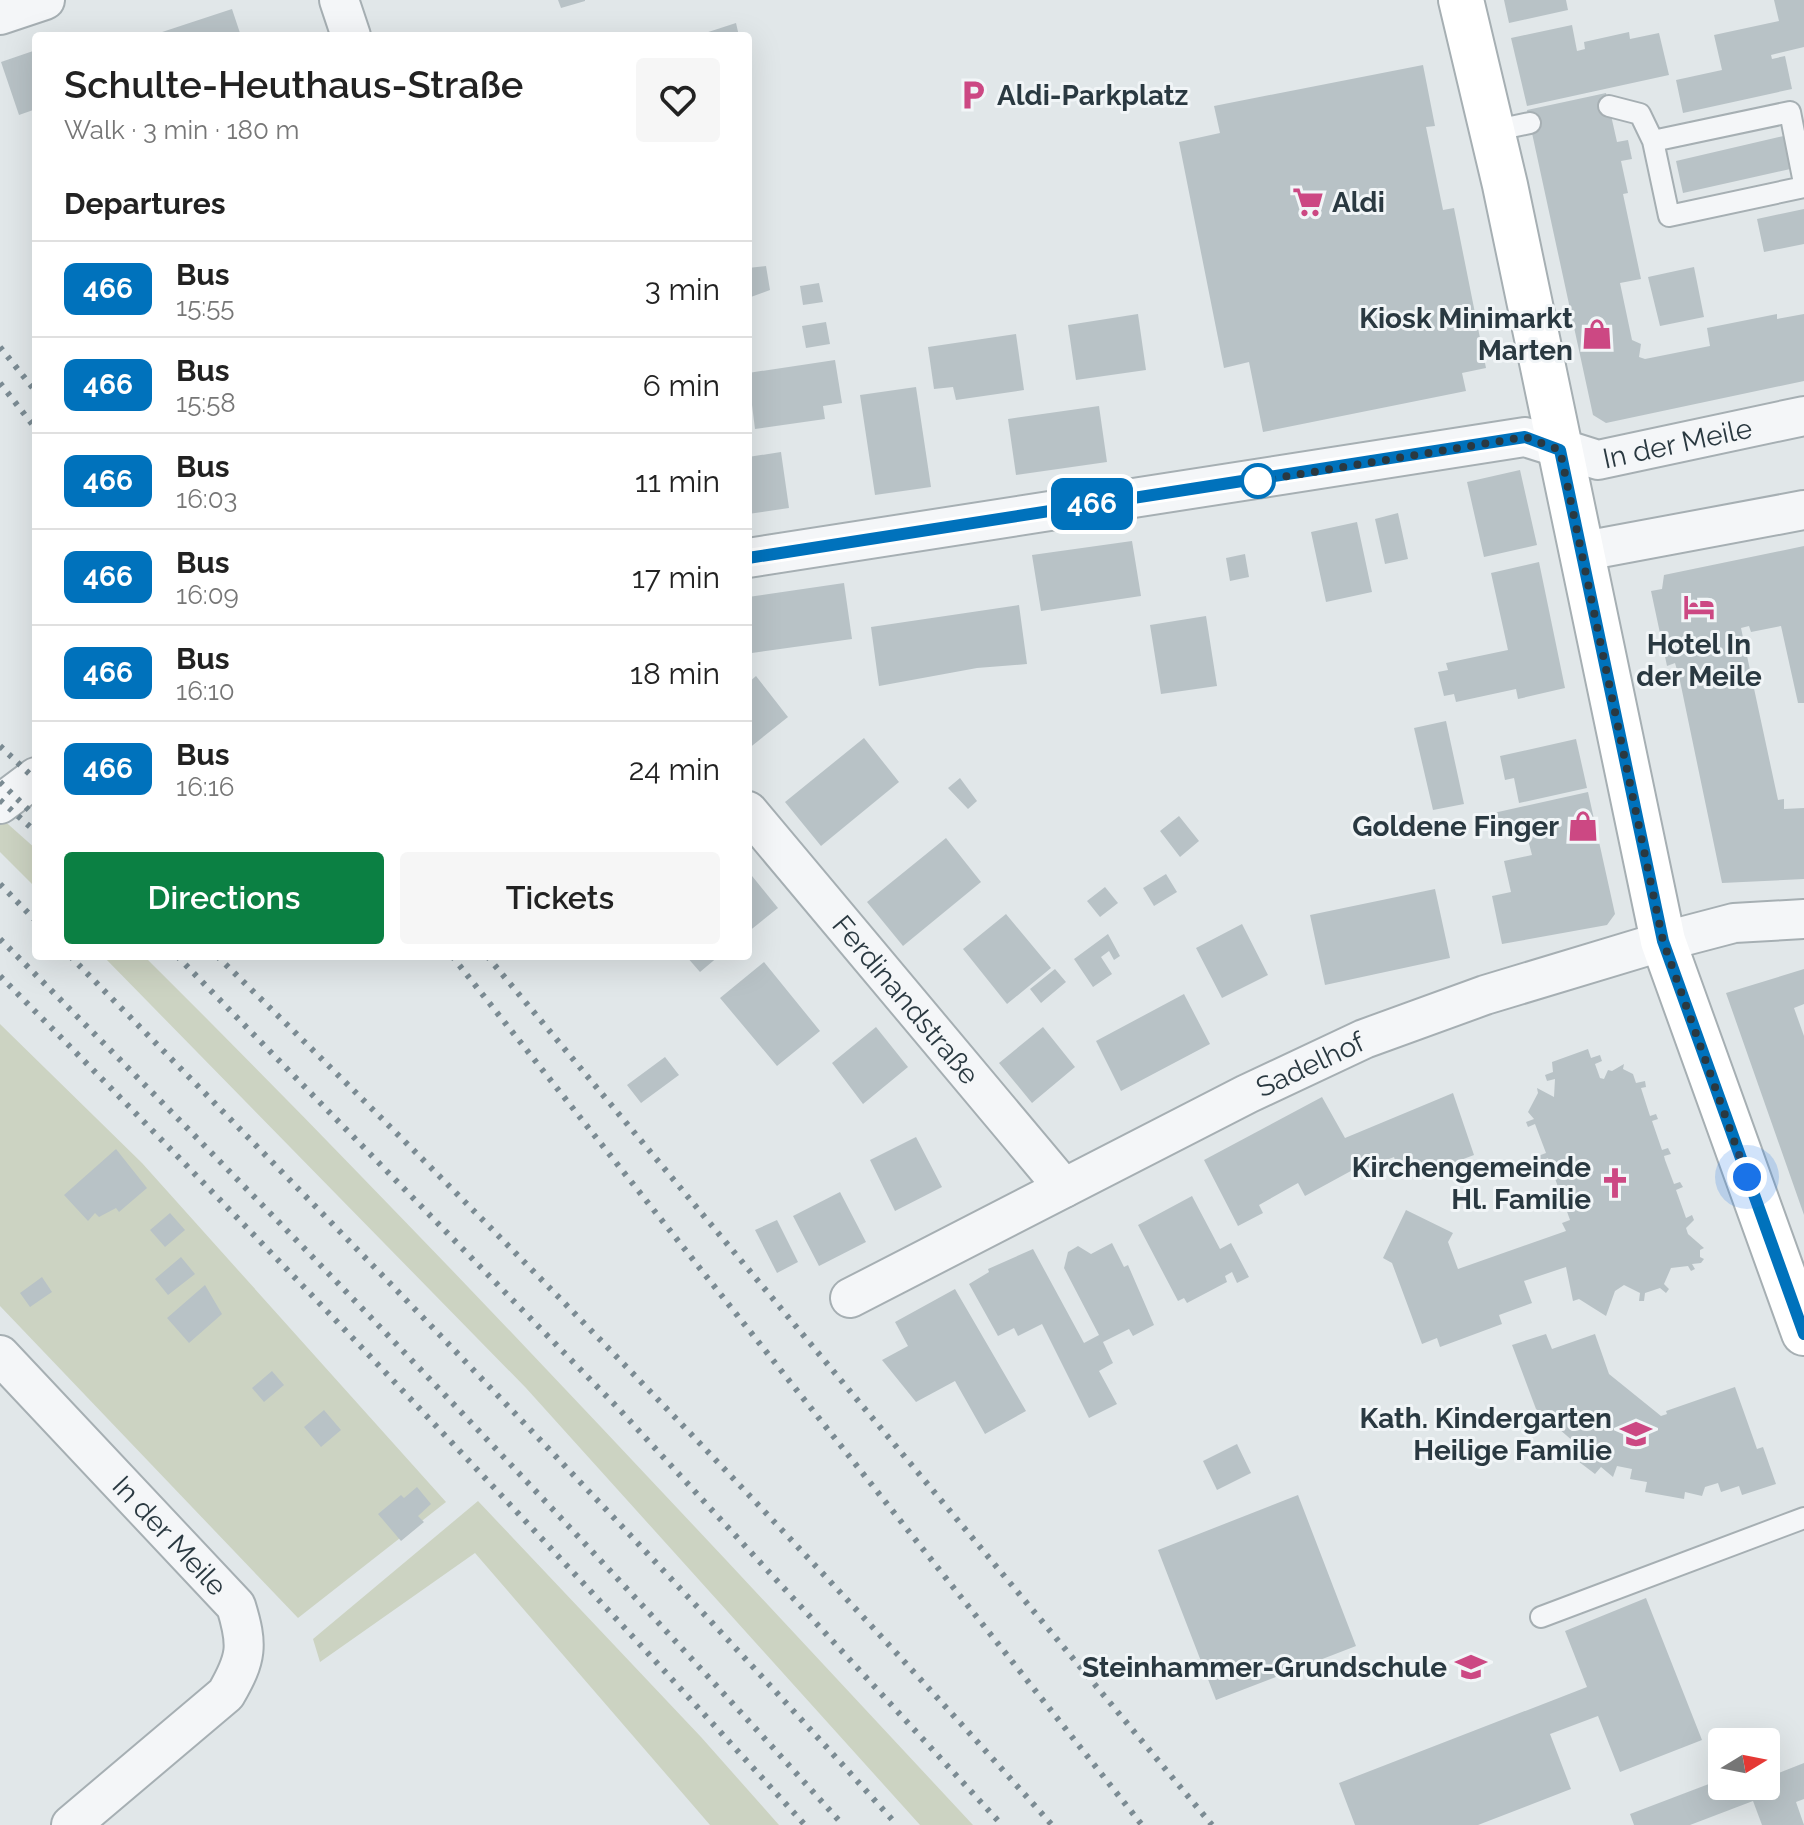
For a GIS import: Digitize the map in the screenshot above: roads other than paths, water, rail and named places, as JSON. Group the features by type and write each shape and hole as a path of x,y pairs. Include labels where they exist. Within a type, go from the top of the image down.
{"main road":[{"path":"1461,0 1511,127 1560,450 1579,552 1663,941 1804,1333"}],"street":[{"path":"339,0 350,32"},
{"name":"In der Meile","path":"752,557 1525,437 1598,460 1804,416"},
{"path":"1579,552 1804,510"},
{"path":"0,804 32,780"},
{"name":"Ferdinandstraße","path":"752,816 1064,1188"},
{"name":"Sadelhof","path":"850,1298 1247,1094 1364,1039 1485,995 1663,941 1734,923 1804,919"},
{"name":"In der Meile","path":"0,1355 236,1606 245,1632 242,1666 226,1694 71,1825"}],"lane":[{"path":"1609,106 1640,114 1653,141 1669,216 1804,185 1790,112 1653,141"},
{"path":"1541,1617 1804,1518"}],"railway":[{"path":"0,347 32,387"},
{"path":"0,383 32,424"},
{"path":"0,746 32,776"},
{"path":"0,782 32,813"},
{"path":"0,800 32,828"},
{"path":"0,884 32,917"},
{"path":"0,939 427,1376 637,1599 843,1825"},
{"path":"74,960 488,1386 897,1825"},
{"path":"181,960 618,1408 1002,1825"},
{"path":"221,960 642,1383 849,1602 1052,1825"},
{"path":"455,960 1142,1825"},
{"path":"490,960 1212,1825"},
{"path":"0,976 205,1184 407,1396 805,1825"}],"place":[{"name":"Aldi-Parkplatz","path":"973,95"},
{"name":"Aldi","path":"1308,202"},
{"name":"Kiosk Minimarkt Marten","path":"1597,334"},
{"name":"Hotel In der Meile","path":"1699,607"},
{"name":"Goldene Finger","path":"1583,826"},
{"name":"Kirchengemeinde Hl. Familie","path":"1615,1183"},
{"name":"Kath. Kindergarten Heilige Familie","path":"1636,1434"},
{"name":"Steinhammer-Grundschule","path":"1471,1667"}]}
